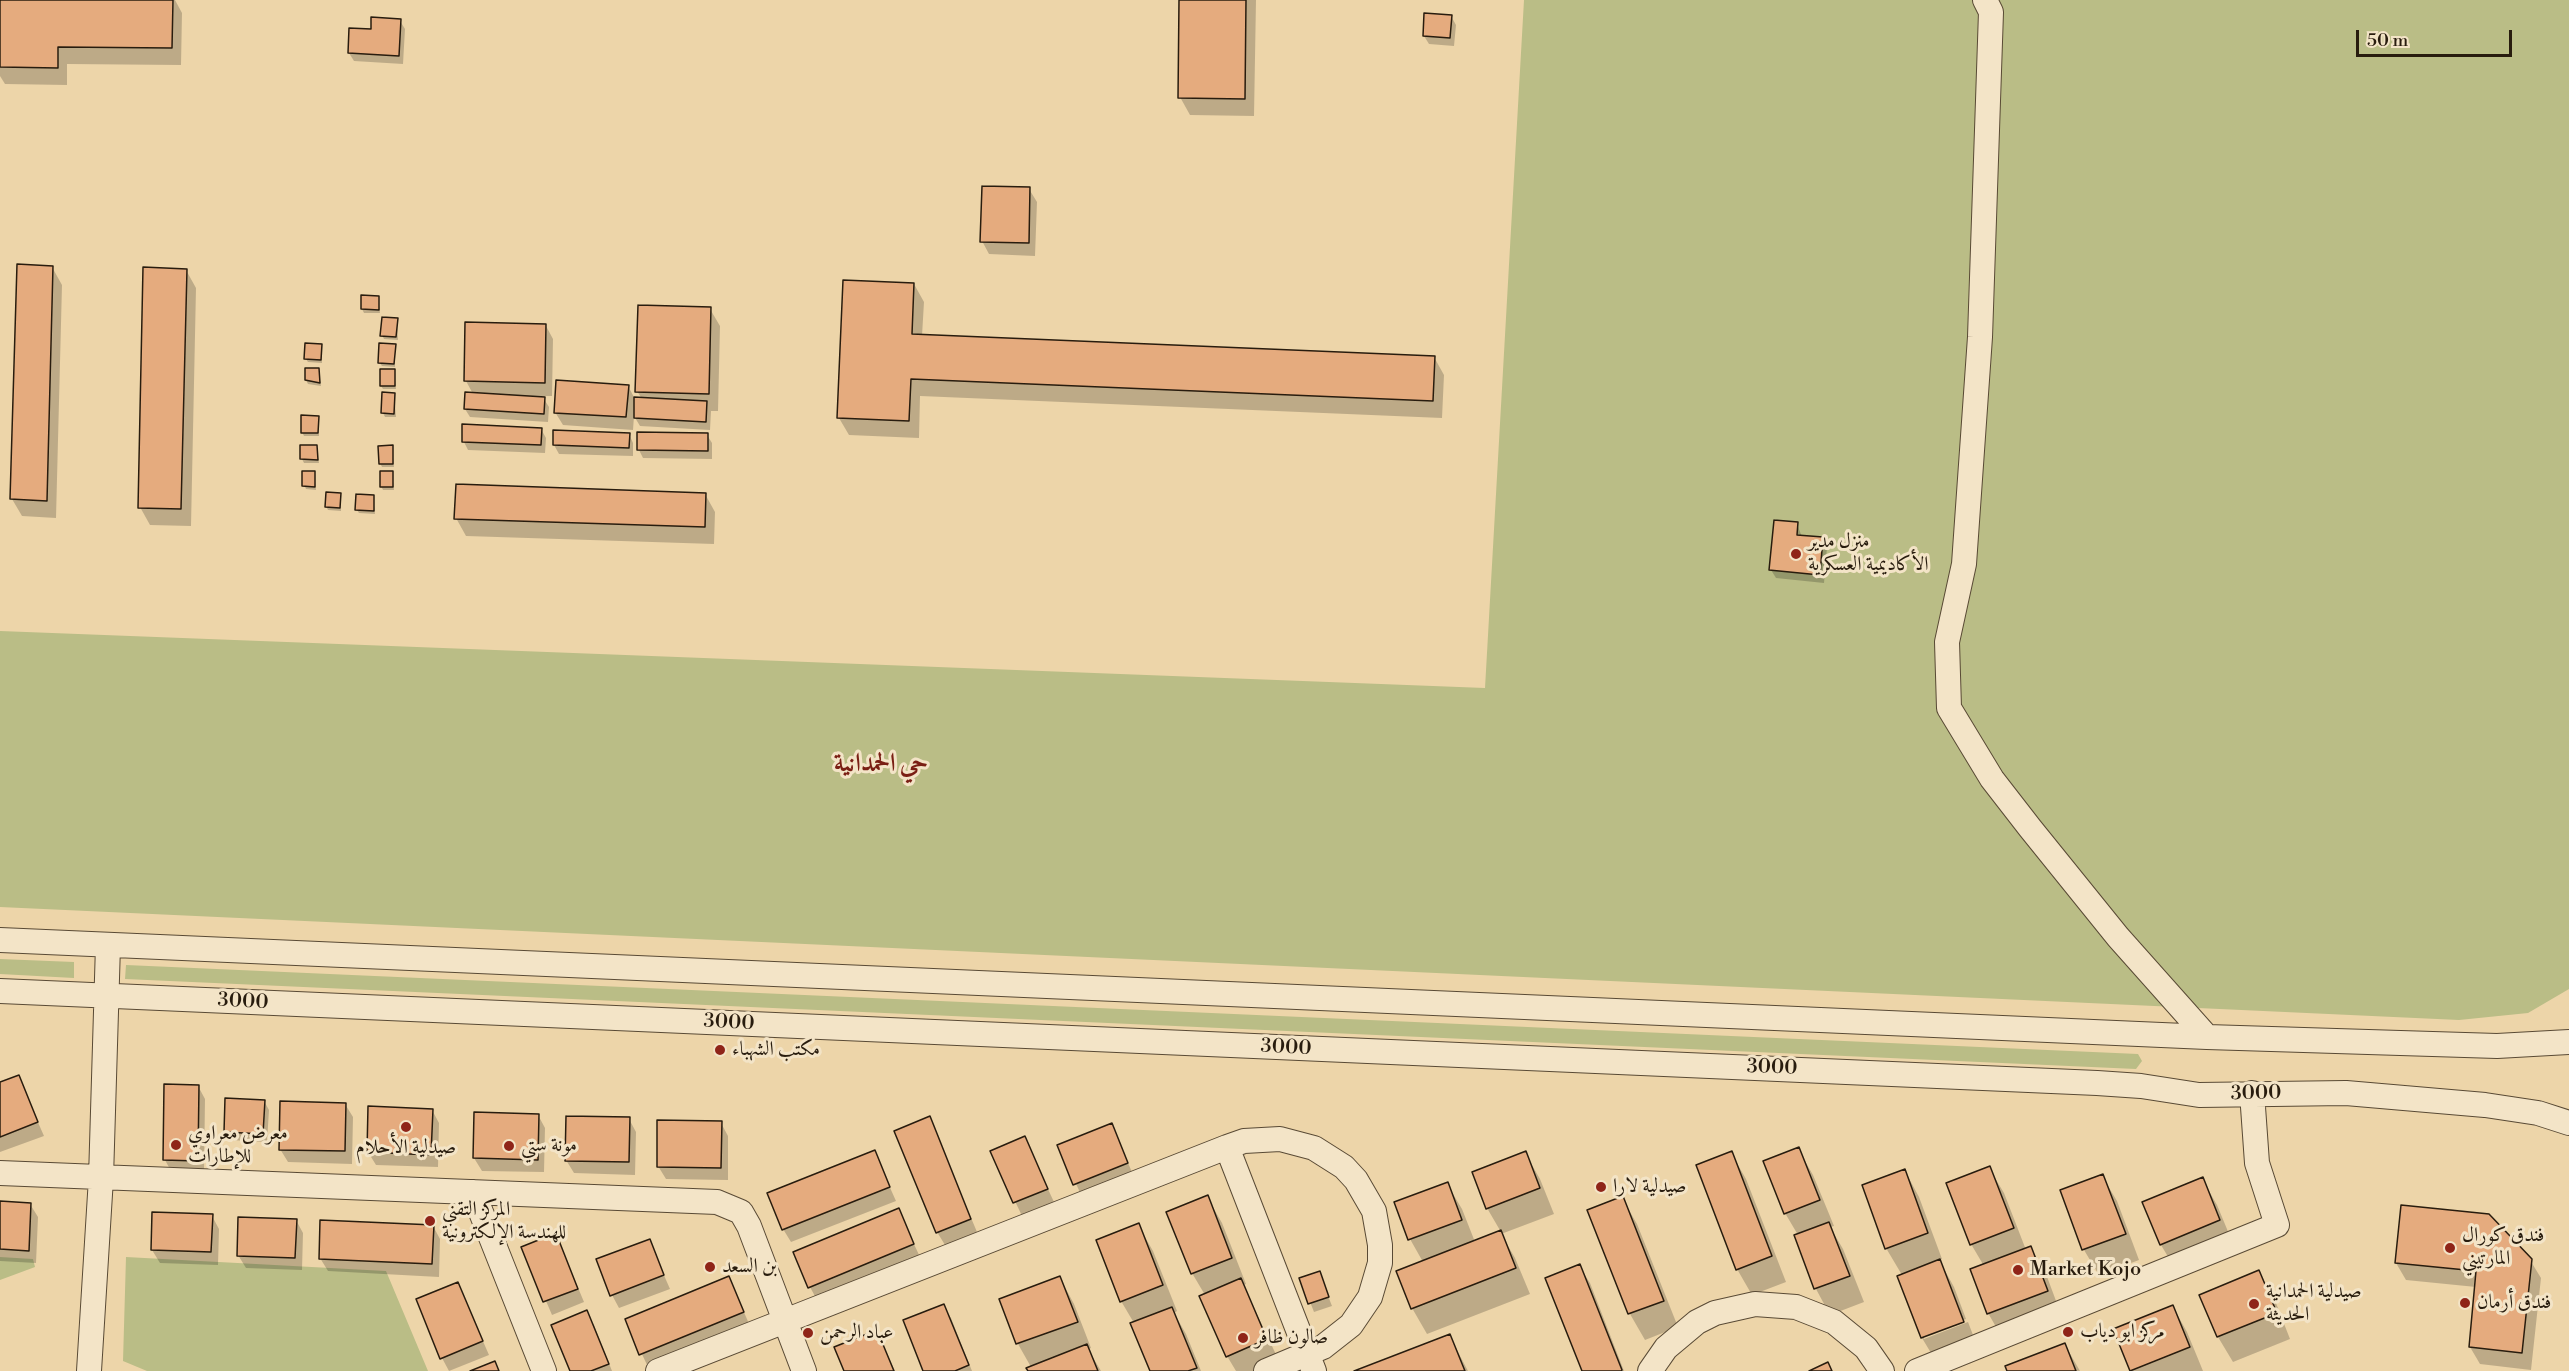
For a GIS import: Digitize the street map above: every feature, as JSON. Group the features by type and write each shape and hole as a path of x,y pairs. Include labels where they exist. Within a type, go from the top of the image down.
{"street":[{"path":"1985,0 1991,12 1991,23 1980,337 1964,564 1947,642 1949,708 1992,779 2030,828 2118,937 2206,1036"},
{"path":"0,940 2206,1036 2497,1046 2569,1042"},
{"path":"89,1371 101,1178 108,945"},
{"name":"3000","path":"0,991 2085,1082 2141,1086 2199,1095 2346,1094 2485,1105 2538,1113 2569,1123"},
{"path":"1917,1371 2277,1225 2258,1163 2252,1093"},
{"path":"658,1371 784,1319 1227,1146 1262,1139 1280,1139 1314,1148 1330,1156 1350,1174 1374,1211 1380,1254 1376,1280 1370,1296 1351,1325 1323,1347 1311,1363 1266,1371"},
{"path":"1227,1146 1311,1363"},
{"path":"0,1173 717,1202 741,1212 745,1219 804,1371"},
{"path":"473,1192 544,1371"},
{"path":"1650,1371 1666,1348 1697,1322 1715,1313 1755,1304 1796,1306 1834,1322 1866,1348 1882,1371"}],"green space":[{"path":"1524,0 2569,0 2569,989 2528,1013 2459,1020 0,907 0,631 1485,688"},
{"path":"0,959 74,962 74,978 0,974"},
{"path":"126,965 2138,1054 2142,1061 2136,1069 125,979"},
{"path":"0,1257 33,1259 35,1267 0,1280"},
{"path":"126,1257 386,1271 428,1371 147,1371 123,1361"}],"building":[{"path":"0,0 173,0 172,48 58,47 58,68 0,67"},
{"path":"1179,0 1246,0 1245,99 1178,98"},
{"path":"1424,13 1452,15 1450,38 1423,36"},
{"path":"371,17 401,19 399,56 348,53 349,28 371,29"},
{"path":"982,186 1030,187 1029,243 980,242"},
{"path":"17,264 53,266 47,501 10,499"},
{"path":"143,267 187,269 181,509 138,508"},
{"path":"843,280 914,283 912,334 1435,356 1433,401 911,379 909,421 837,418"},
{"path":"361,295 379,296 379,310 361,309"},
{"path":"638,305 711,307 709,394 635,392"},
{"path":"382,317 398,318 396,337 380,336"},
{"path":"465,322 546,324 545,383 464,381"},
{"path":"305,343 322,344 321,360 304,359"},
{"path":"379,343 396,344 394,364 378,363"},
{"path":"305,368 319,368 320,383 305,380"},
{"path":"380,369 395,369 395,386 380,386"},
{"path":"556,380 629,385 626,417 554,413"},
{"path":"382,392 395,393 394,414 381,413"},
{"path":"465,392 545,397 544,414 464,409"},
{"path":"634,397 707,401 706,422 634,418"},
{"path":"301,415 319,416 318,433 301,433"},
{"path":"462,424 542,428 541,445 462,442"},
{"path":"553,430 630,433 629,448 553,445"},
{"path":"637,432 708,433 708,451 637,450"},
{"path":"300,445 317,445 318,460 300,459"},
{"path":"393,445 393,464 379,464 378,446"},
{"path":"302,471 315,471 315,487 302,486"},
{"path":"380,471 393,471 393,487 380,487"},
{"path":"456,484 706,493 705,527 454,519"},
{"path":"326,492 341,493 340,508 325,507"},
{"path":"356,494 374,495 374,511 355,510"},
{"name":"منزل مدير الأكاديمية العسكرية","path":"1774,520 1798,522 1797,535 1823,537 1820,575 1769,570"},
{"path":"19,1075 38,1122 0,1137 0,1082"},
{"path":"164,1084 199,1085 198,1161 163,1160"},
{"path":"225,1098 265,1100 263,1134 224,1132"},
{"path":"280,1101 346,1103 345,1151 279,1150"},
{"path":"368,1106 433,1109 431,1155 367,1152"},
{"path":"474,1112 539,1114 538,1160 473,1158"},
{"path":"566,1116 630,1117 629,1162 565,1161"},
{"path":"930,1116 971,1219 936,1233 894,1131"},
{"path":"657,1120 722,1121 721,1168 657,1167"},
{"path":"1112,1123 1128,1163 1073,1185 1057,1145"},
{"path":"1025,1136 1048,1189 1013,1203 990,1151"},
{"path":"1799,1147 1820,1200 1784,1214 1763,1161"},
{"path":"875,1150 890,1187 782,1230 767,1193"},
{"path":"1526,1151 1540,1188 1486,1209 1472,1172"},
{"path":"1732,1151 1772,1256 1736,1270 1696,1165"},
{"path":"1990,1166 2014,1228 1970,1245 1946,1183"},
{"path":"1905,1169 1928,1233 1885,1249 1862,1185"},
{"path":"2103,1174 2126,1234 2082,1250 2060,1190"},
{"path":"2203,1177 2220,1220 2160,1245 2142,1202"},
{"path":"1448,1182 1462,1220 1408,1240 1394,1202"},
{"path":"1208,1195 1232,1258 1191,1274 1166,1212"},
{"path":"1623,1196 1664,1301 1628,1314 1587,1210"},
{"path":"0,1201 31,1203 29,1251 0,1249"},
{"path":"2401,1205 2489,1214 2532,1259 2522,1353 2469,1347 2476,1271 2395,1263"},
{"path":"899,1208 914,1244 808,1288 793,1252"},
{"path":"152,1212 213,1214 211,1252 151,1250"},
{"path":"238,1217 297,1219 295,1258 237,1256"},
{"path":"320,1220 434,1225 432,1264 319,1259"},
{"path":"1829,1222 1850,1276 1814,1289 1794,1235"},
{"path":"1139,1223 1163,1285 1120,1302 1096,1240"},
{"path":"1501,1230 1516,1268 1411,1309 1396,1271"},
{"path":"556,1233 578,1289 543,1302 521,1247"},
{"path":"650,1239 664,1275 610,1296 596,1259"},
{"path":"2031,1246 2048,1291 1987,1314 1970,1269"},
{"path":"1940,1259 1964,1322 1921,1338 1897,1276"},
{"path":"1580,1264 1621,1371 1582,1371 1545,1278"},
{"path":"2259,1270 2277,1313 2217,1337 2199,1295"},
{"path":"1320,1271 1329,1297 1308,1304 1299,1278"},
{"path":"729,1276 744,1312 639,1355 625,1319"},
{"path":"1060,1276 1078,1322 1016,1344 999,1299"},
{"path":"1241,1278 1267,1339 1226,1357 1199,1296"},
{"path":"458,1282 483,1341 440,1359 416,1299"},
{"path":"944,1304 969,1365 955,1371 923,1371 903,1320"},
{"path":"2173,1305 2190,1347 2130,1371 2113,1329"},
{"path":"1172,1307 1197,1368 1188,1371 1150,1371 1130,1323"},
{"path":"587,1310 609,1364 591,1371 570,1371 551,1325"},
{"path":"877,1330 894,1371 844,1371 834,1347"},
{"path":"1450,1334 1465,1371 1354,1371"},
{"path":"2065,1343 2076,1371 2007,1371 2005,1366"},
{"path":"1087,1344 1098,1371 1028,1371 1026,1368"},
{"path":"495,1361 499,1371 470,1371"},
{"path":"1828,1362 1832,1371 1809,1371"}],"place":[{"name":"منزل مدير الأكاديمية العسكرية","path":"1796,554"},
{"name":"مكتب الشهباء","path":"720,1050"},
{"name":"صيدلية الأحلام","path":"406,1127"},
{"name":"معرض معراوي للإطارات","path":"176,1145"},
{"name":"مونة ستي","path":"509,1146"},
{"name":"صيدلية لارا","path":"1601,1187"},
{"name":"المركز التقني للهندسة الإلكترونية","path":"430,1221"},
{"name":"فندق كورال المارتيني","path":"2450,1248"},
{"name":"بن السعد","path":"710,1267"},
{"name":"Market Kojo","path":"2018,1270"},
{"name":"فندق أرمان","path":"2465,1303"},
{"name":"صيدلية الحمدانية الحديثة","path":"2254,1304"},
{"name":"مركز ابو دياب","path":"2068,1332"},
{"name":"عباد الرحمن","path":"808,1333"},
{"name":"صالون ظافر","path":"1243,1338"}],"district":[{"name":"حي الحمدانية","path":"881,765"}]}
